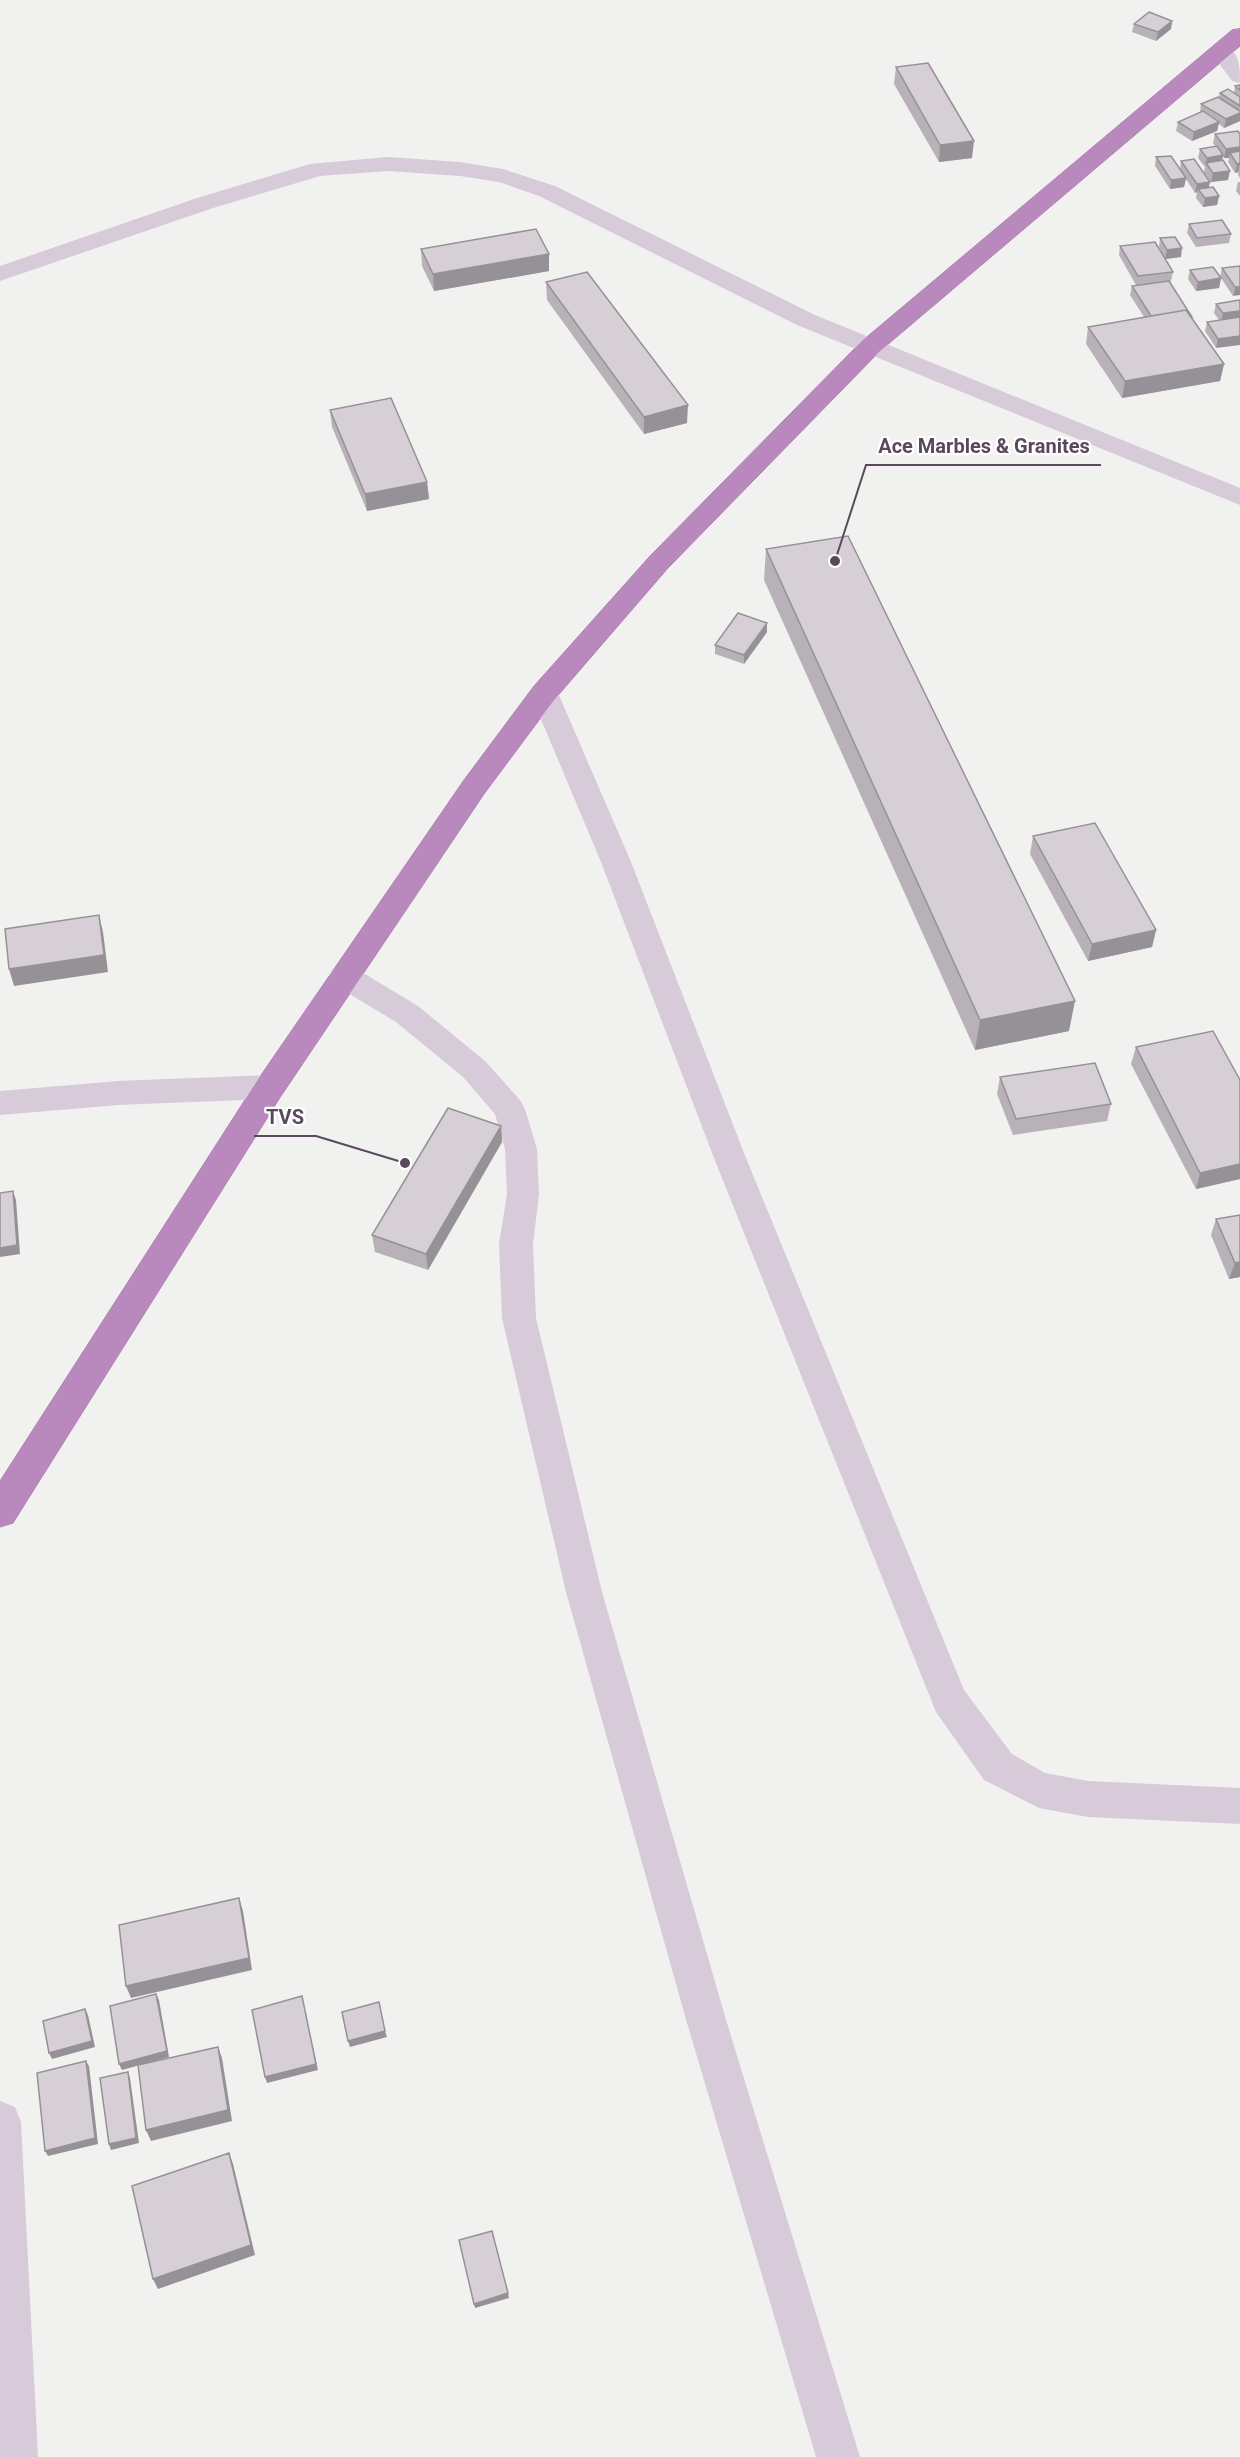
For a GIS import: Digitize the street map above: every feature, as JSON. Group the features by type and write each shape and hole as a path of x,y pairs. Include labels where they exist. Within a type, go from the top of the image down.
{"highway":[{"path":"0,1512 270,1087 474,787 544,693 659,562 871,346 981,252 1066,184 1230,43"}],"street":[{"path":"1230,43 1240,76"},
{"path":"0,274 205,203 318,169 388,164 460,169 503,176 547,191 806,320 1240,497"},
{"path":"544,693 616,862 739,1180 949,1700 998,1767 1039,1790 1088,1799 1240,1806"},
{"path":"344,976 407,1014 474,1069 509,1109 521,1149 522,1183 516,1244 519,1318 584,1592 707,2023 838,2457"},
{"path":"0,1103 118,1093 270,1087"},
{"path":"0,2122 16,2457"}],"building":[{"path":"1149,12 1172,21 1158,32 1134,24"},
{"path":"928,63 974,141 940,145 896,67"},
{"path":"1228,89 1240,97 1240,106 1220,93"},
{"path":"1218,97 1240,113 1226,119 1201,104"},
{"path":"1203,111 1219,122 1194,132 1178,122"},
{"path":"1238,131 1240,147 1226,149 1215,134"},
{"path":"1217,146 1223,155 1207,158 1200,149"},
{"path":"1240,151 1240,163 1237,164 1230,153"},
{"path":"1171,156 1186,178 1171,180 1156,157"},
{"path":"1194,159 1210,182 1197,184 1181,161"},
{"path":"1223,160 1230,171 1213,173 1206,163"},
{"path":"1213,187 1219,196 1205,198 1198,189"},
{"path":"1222,220 1231,234 1197,238 1189,224"},
{"path":"536,229 549,254 433,274 421,249"},
{"path":"1175,237 1182,248 1167,250 1160,238"},
{"path":"1155,242 1173,272 1138,276 1120,246"},
{"path":"1240,266 1240,287 1235,287 1222,268"},
{"path":"1213,267 1221,278 1198,282 1190,270"},
{"path":"587,272 688,405 644,417 546,282"},
{"path":"1169,281 1192,317 1186,310 1151,316 1132,286"},
{"path":"1239,300 1240,311 1223,313 1216,304"},
{"path":"1186,310 1224,364 1125,381 1088,327"},
{"path":"1240,317 1240,336 1218,339 1207,322"},
{"path":"391,398 427,482 365,494 330,410"},
{"path":"848,536 1075,1001 980,1020 766,549"},
{"path":"738,613 767,623 744,655 715,645"},
{"path":"1095,823 1156,930 1092,944 1033,836"},
{"path":"99,915 104,955 9,969 5,929"},
{"path":"1213,1031 1240,1080 1240,1164 1200,1173 1136,1047"},
{"path":"1095,1063 1111,1104 1016,1119 1000,1077"},
{"path":"448,1108 501,1126 426,1254 372,1235"},
{"path":"13,1191 17,1245 0,1248 0,1193"},
{"path":"1240,1215 1240,1262 1235,1263 1216,1219"},
{"path":"239,1898 249,1958 126,1986 119,1925"},
{"path":"156,1994 167,2051 119,2064 110,2006"},
{"path":"302,1996 316,2064 265,2077 252,2010"},
{"path":"379,2002 385,2031 348,2041 342,2012"},
{"path":"85,2009 92,2041 49,2053 43,2021"},
{"path":"218,2047 228,2110 146,2130 138,2065"},
{"path":"86,2061 95,2138 45,2151 37,2073"},
{"path":"128,2072 136,2138 109,2144 100,2078"},
{"path":"229,2153 251,2245 153,2279 132,2186"},
{"path":"492,2231 508,2293 474,2304 459,2240"}],"place":[{"name":"Ace Marbles & Granites","path":"835,561"},
{"name":"TVS","path":"405,1163"}]}
